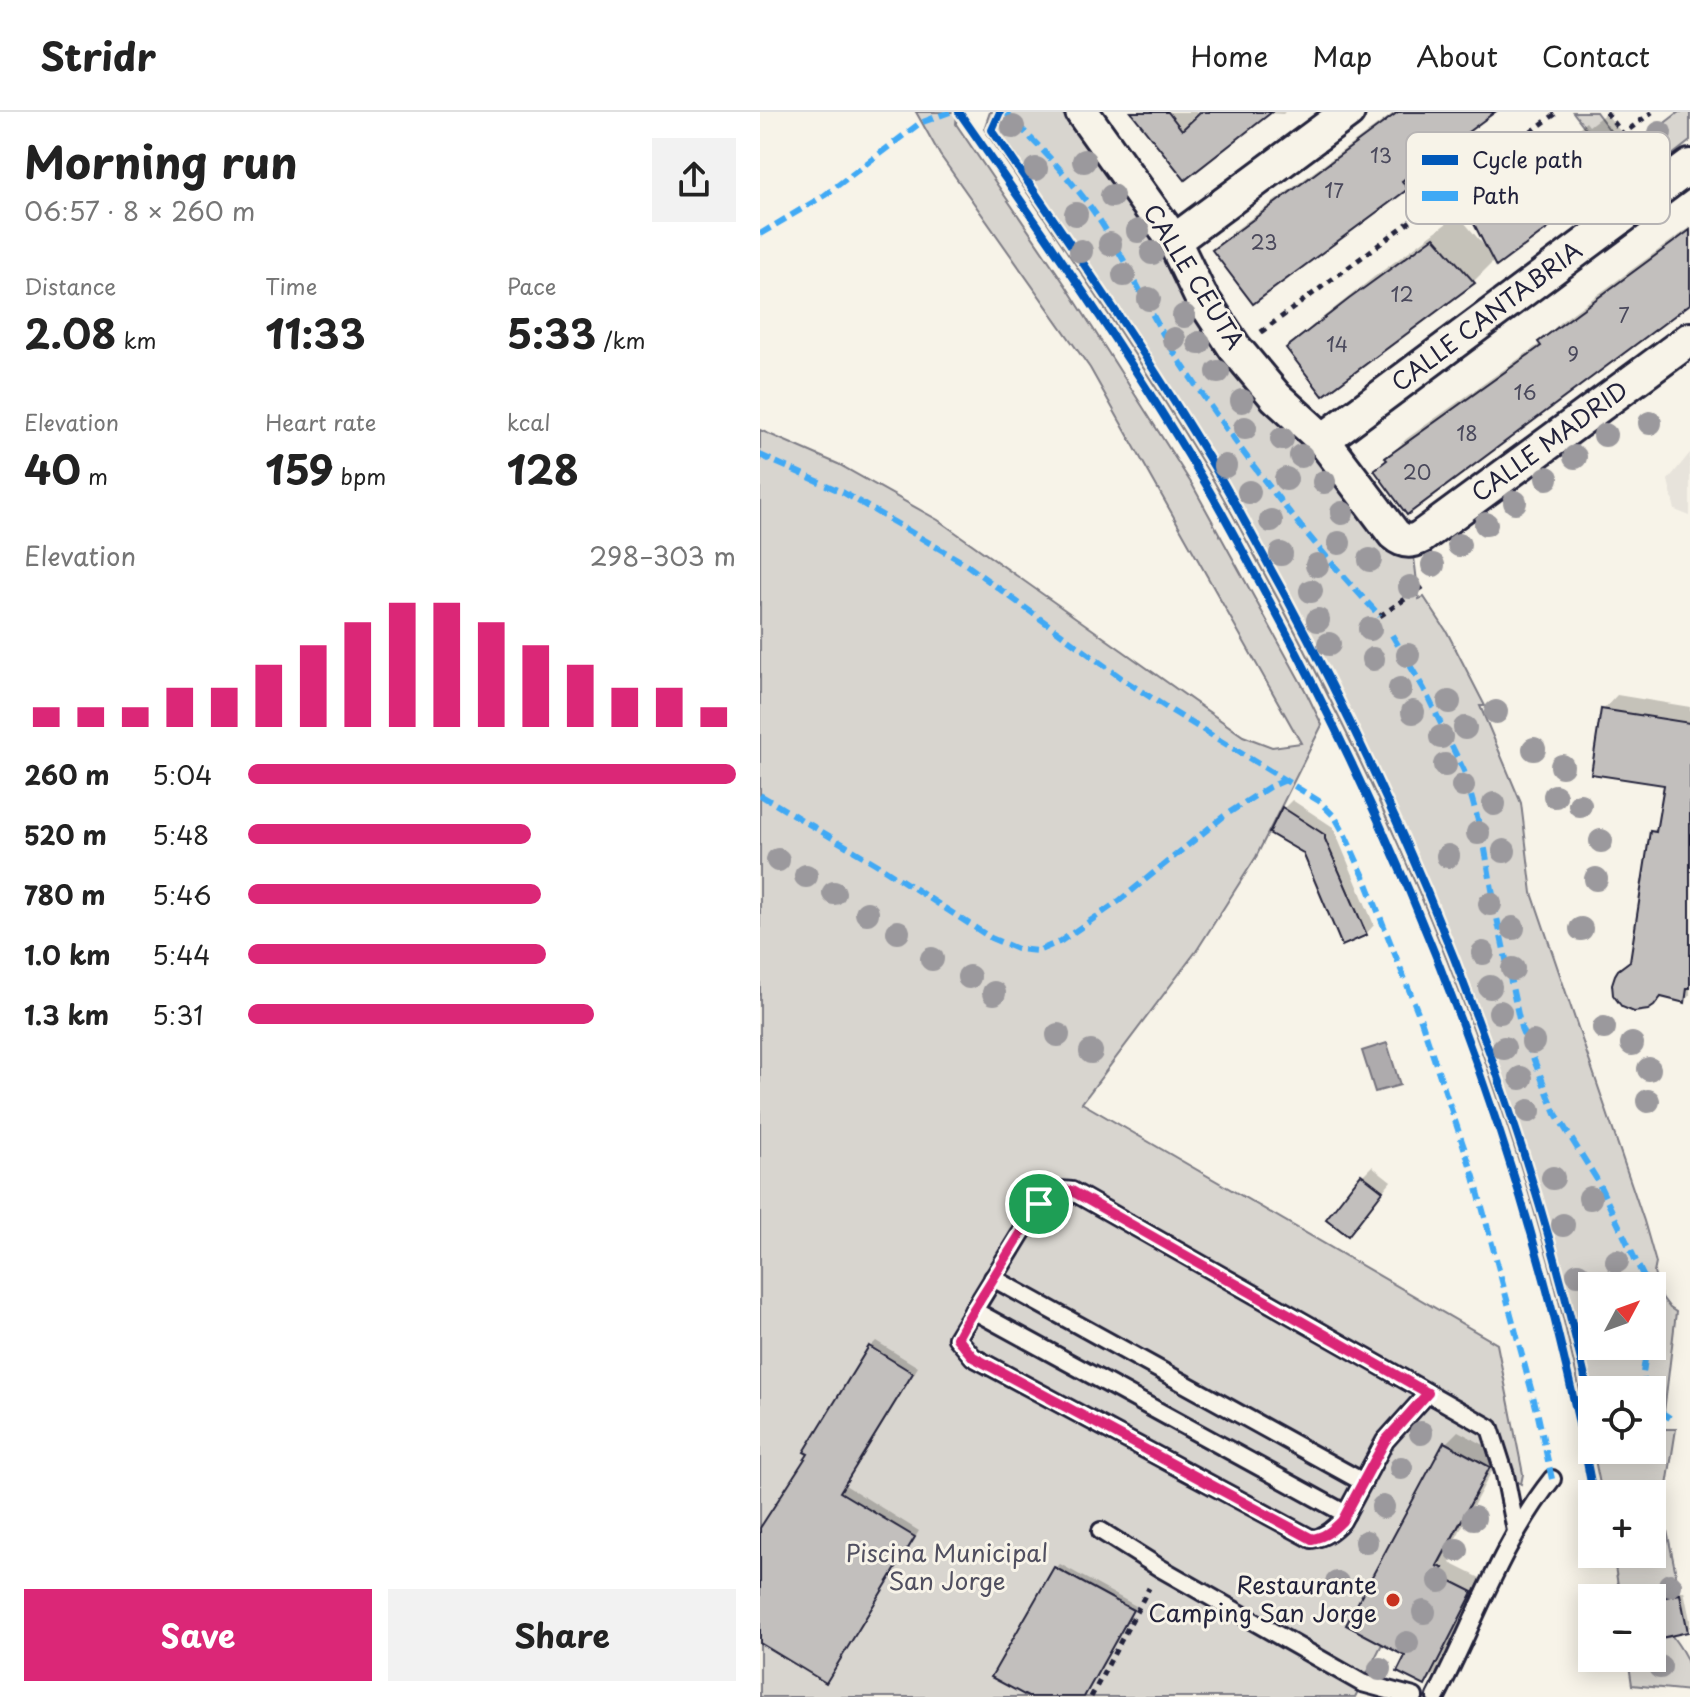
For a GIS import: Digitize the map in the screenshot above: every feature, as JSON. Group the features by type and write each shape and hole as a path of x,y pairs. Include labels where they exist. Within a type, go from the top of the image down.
{"street":[{"name":"CALLE CEUTA","path":"1082,112 1174,241 1200,295 1235,348 1276,397 1323,440 1394,534 1400,540 1407,541"},
{"path":"1174,241 1348,112"},
{"name":"CALLE CANTABRIA","path":"1670,181 1690,166"},
{"name":"CALLE CANTABRIA","path":"1323,440 1612,224"},
{"name":"CALLE MADRID","path":"1407,541 1421,537 1690,339"}],"lane":[{"path":"1428,1393 1385,1441 1342,1521 1332,1532 1312,1539 973,1357 957,1338 1039,1204 1059,1190 1072,1191 1490,1428 1505,1475 1516,1531"},
{"path":"993,1278 1363,1482"},
{"path":"973,1310 1346,1514"},
{"path":"1436,1697 1516,1531 1552,1479"},
{"path":"1101,1531 1362,1683 1414,1697"}],"path":[{"path":"1531,132 1558,112"},
{"path":"1606,112 1621,132"},
{"path":"1626,132 1652,112"},
{"path":"1251,340 1407,224"},
{"path":"1380,616 1423,587"},
{"path":"1091,1697 1160,1568"}],"shaded area":[{"path":"1690,453 1690,516 1675,510 1668,480"},
{"path":"1387,1043 1400,1085 1375,1092 1362,1051"}],"green space":[{"name":"Piscina Municipal San Jorge","path":"916,112 957,112 956,124 1066,286 1193,486 1322,725 1256,857 1197,950 1082,1103 1497,1344 1523,1474 1521,1484 1490,1467 1438,1565 1443,1568 1399,1653 1382,1644 1355,1697 760,1697 760,430 838,464 938,520 1243,736 1272,747 1301,743 1090,368 940,155"},
{"path":"990,112 1063,112 1161,248 1187,302 1222,358 1264,408 1311,451 1382,545 1393,554 1414,557 1419,599 1424,597 1447,632 1485,706 1480,706 1521,803 1532,893 1656,1263 1654,1272 1578,1272 1578,1360 1666,1360 1666,1303 1676,1312 1666,1396 1666,1376 1578,1376 1578,1382 1548,1259 1495,1089 1465,1006 1397,841 1320,680 1236,521 1209,473 984,129"},
{"path":"1573,112 1596,112 1611,132 1588,132"},
{"path":"1679,112 1690,112 1690,141 1670,157 1670,132 1653,132"},
{"path":"1666,1429 1676,1429 1666,1492 1666,1480 1599,1480 1596,1464 1666,1464"},
{"path":"1666,1526 1680,1594 1666,1597 1666,1584 1618,1584 1615,1568 1666,1568"},
{"path":"1672,1636 1689,1667 1690,1691 1632,1685 1630,1672 1666,1672 1666,1637"}],"building":[{"path":"1131,112 1168,112 1182,130 1201,112 1272,112 1185,180"},
{"path":"1398,112 1495,112 1468,132 1406,132 1406,178 1402,181 1406,190 1253,304 1212,250"},
{"path":"1474,224 1554,224 1496,267"},
{"path":"1690,230 1690,304 1407,515 1374,470 1387,460 1385,458 1541,346 1538,342"},
{"path":"1434,237 1475,283 1323,396 1286,348"},
{"path":"1601,709 1690,723 1690,988 1687,988 1685,1003 1661,997 1648,1010 1634,1012 1622,1007 1613,995 1615,975 1630,961 1650,831 1656,832 1664,785 1591,774"},
{"path":"1282,807 1325,835 1367,935 1342,946 1303,853 1269,833"},
{"path":"1361,1174 1383,1191 1348,1236 1326,1219"},
{"path":"869,1346 913,1373 840,1492 915,1537 826,1683 760,1643 760,1528 808,1454 804,1452"},
{"path":"1444,1442 1490,1467 1437,1566 1443,1568 1439,1575 1473,1592 1425,1686 1397,1672 1405,1656 1346,1625"},
{"path":"1054,1567 1133,1610 1084,1697 1028,1697 991,1677"},
{"path":"1680,1594 1688,1632 1666,1637 1666,1597"}],"marked path":[{"path":"760,234 825,195 920,123 950,112"},
{"path":"1005,112 1085,199 1125,262 1175,354 1222,423 1297,522 1380,616"},
{"path":"760,455 844,493 964,563 1124,680 1319,801 1335,817 1366,881 1421,1020 1474,1177 1537,1411 1552,1479"},
{"path":"1392,635 1424,689 1464,771 1483,838 1521,1028 1556,1114 1596,1178 1641,1272"},
{"path":"760,795 878,865 991,938 1017,949 1038,951 1061,941 1119,901 1224,816 1269,787 1286,780"},
{"path":"1644,1376 1645,1360"},
{"path":"1666,1415 1670,1418"}],"cycle path":[{"path":"959,112 1114,338 1202,478 1269,600 1357,774 1434,952 1501,1135 1555,1321 1590,1480"},
{"path":"1000,112 992,130 1079,256 1216,470 1285,595 1382,791 1426,890 1504,1094 1567,1303 1584,1376"}],"place":[{"name":"Restaurante Camping San Jorge","path":"1393,1600"}],"route":[{"path":"1059,1190 1072,1191 1428,1393 1385,1441 1342,1521 1332,1532 1312,1539 973,1357 964,1348 957,1338 1039,1204 1059,1190"}]}
